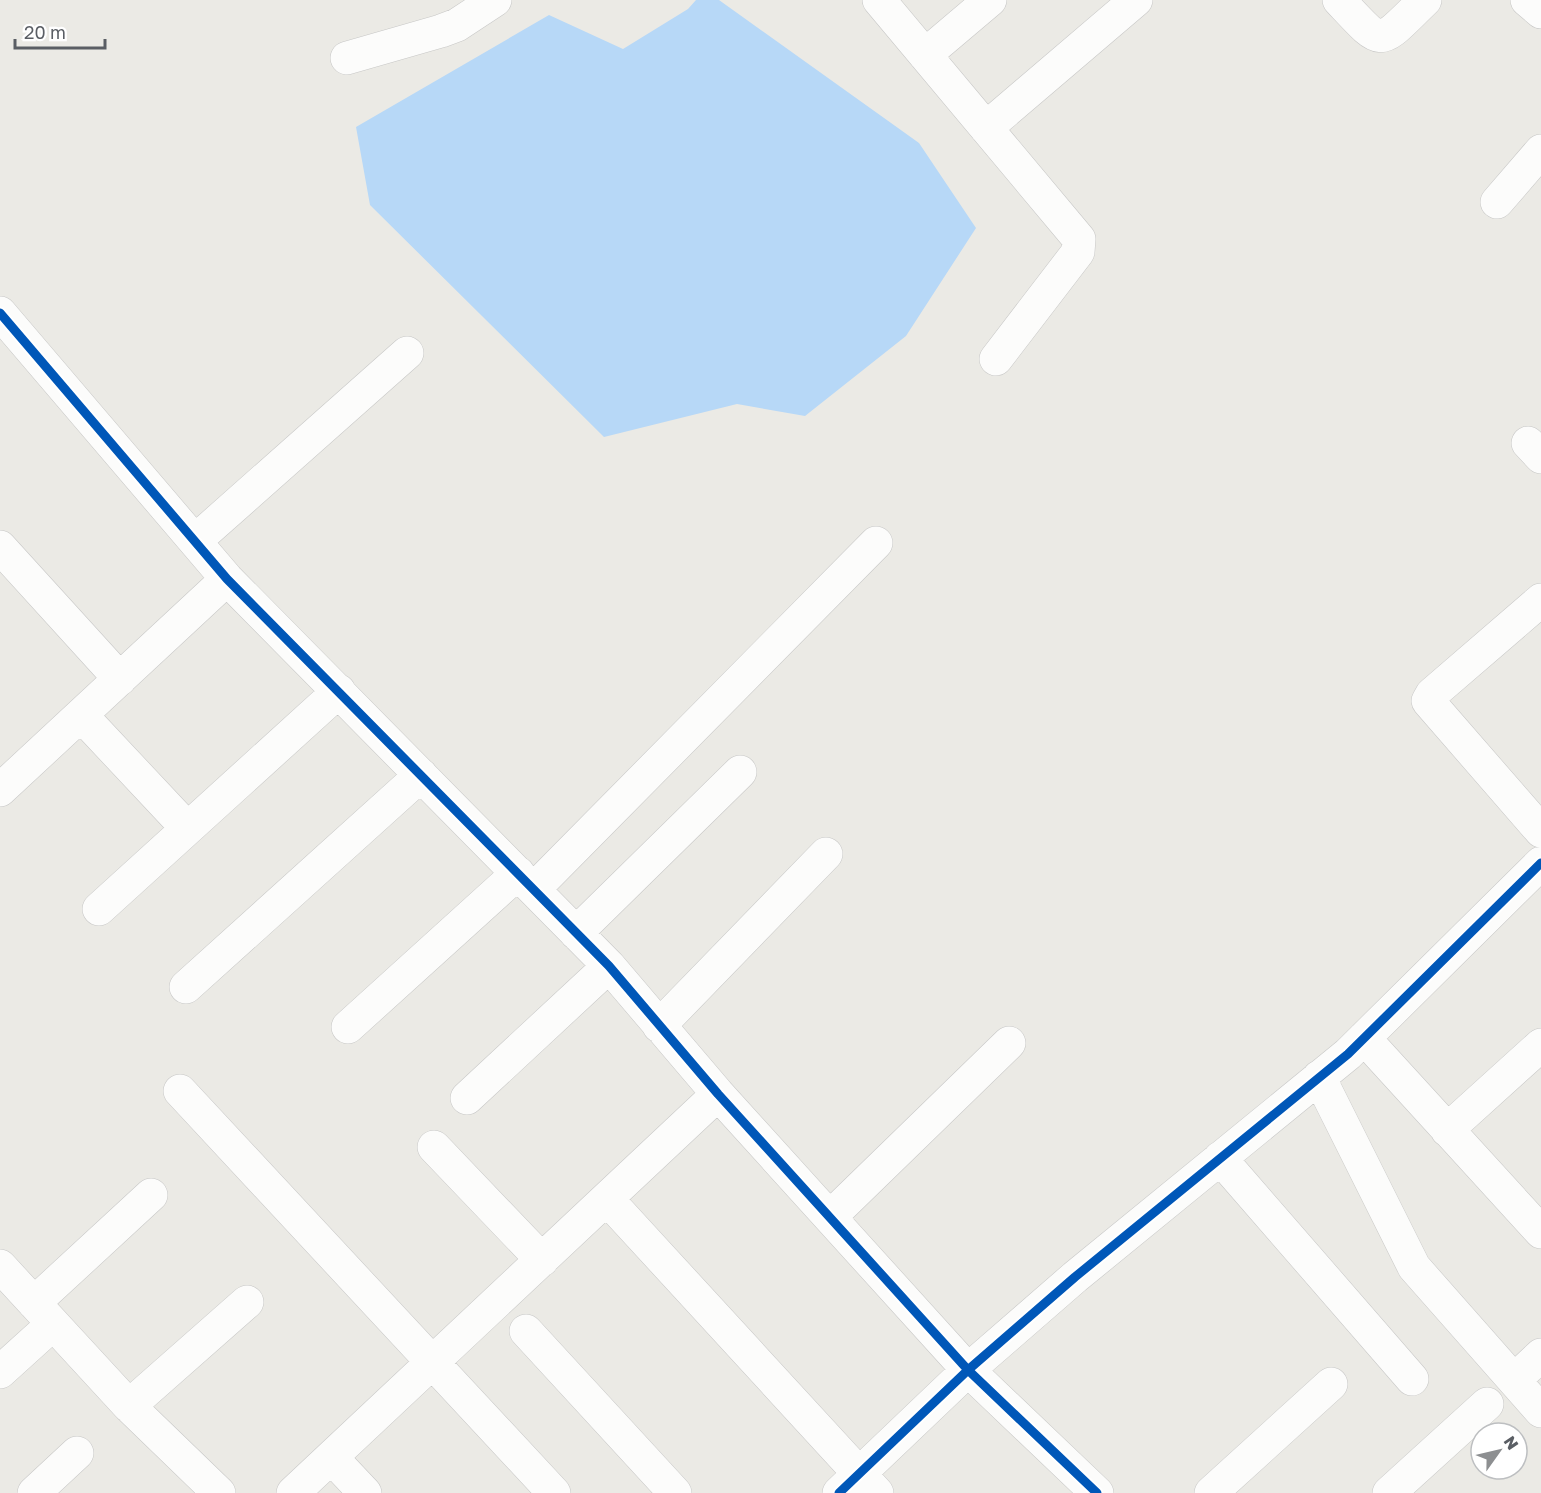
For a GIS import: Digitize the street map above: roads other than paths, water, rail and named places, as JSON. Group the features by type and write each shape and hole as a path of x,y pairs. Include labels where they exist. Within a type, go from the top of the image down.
{"street":[{"path":"347,58 441,31 457,24 495,0"},
{"path":"879,0 1079,239 1078,252 996,359"},
{"path":"925,55 990,0"},
{"path":"986,128 1136,0"},
{"path":"1339,0 1370,33 1378,37 1388,35 1425,0"},
{"path":"1527,0 1541,12"},
{"path":"1497,202 1541,151"},
{"path":"0,313 227,579 609,966 718,1094 969,1370 1097,1493"},
{"path":"195,541 407,353"},
{"path":"348,1027 526,881 876,543"},
{"path":"0,547 120,679"},
{"path":"3,782 81,715 227,579"},
{"path":"1541,600 1432,694 1428,701 1541,831"},
{"path":"99,909 339,691"},
{"path":"81,715 187,828"},
{"path":"576,933 740,772"},
{"path":"186,987 421,775"},
{"path":"659,1026 826,854"},
{"path":"607,1199 858,1487 969,1370 1075,1277 1364,1038 1541,863"},
{"path":"467,1098 609,966"},
{"path":"1364,1038 1541,1232"},
{"path":"830,1217 1009,1043"},
{"path":"1447,1130 1540,1048"},
{"path":"1319,1077 1414,1267 1541,1411"},
{"path":"180,1091 554,1493"},
{"path":"293,1493 718,1094"},
{"path":"434,1147 542,1260"},
{"path":"1220,1158 1412,1379"},
{"path":"0,1372 44,1314 151,1195"},
{"path":"0,1266 129,1406 219,1493"},
{"path":"129,1406 246,1302"},
{"path":"526,1331 675,1493"},
{"path":"1211,1493 1331,1384"},
{"path":"1389,1493 1487,1404"},
{"path":"34,1493 77,1453"},
{"path":"332,1458 365,1493"}],"water":[{"path":"696,0 719,0 919,143 976,228 906,336 805,416 737,404 604,437 370,205 356,127 549,15 623,49 688,9"}]}
